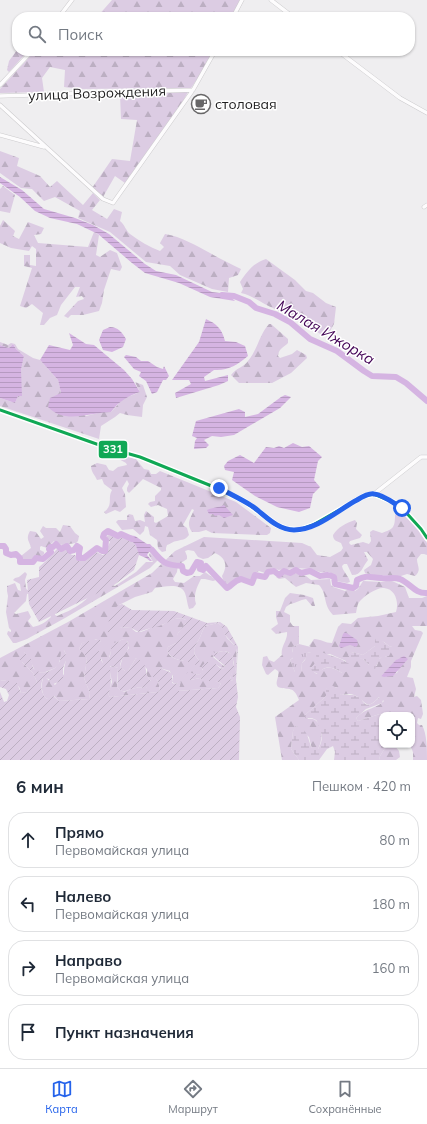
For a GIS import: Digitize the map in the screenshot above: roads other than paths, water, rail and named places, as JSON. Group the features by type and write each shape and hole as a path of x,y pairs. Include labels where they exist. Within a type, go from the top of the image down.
{"street":[{"path":"63,12 72,0"},
{"path":"236,12 242,0"},
{"path":"271,0 287,12"},
{"path":"0,85 27,56"},
{"path":"0,105 103,199 112,203 193,90 213,56"},
{"path":"345,56 400,98 427,114"},
{"name":"улица Возрождения","path":"0,96 193,90"},
{"path":"0,135 45,147"},
{"path":"0,410 140,458 219,488 244,501 277,525 287,529 299,530 313,525 364,496 374,494 421,458 427,457"},
{"path":"374,494 393,502 402,508 427,538"}],"waterway":[{"name":"Малая Ижорка","path":"222,295 234,296 249,302 256,308 275,314 290,322 310,339 337,351 372,376 396,377 406,383 427,401"},
{"path":"0,546 4,546 6,553 11,555 16,554 20,558 20,562 33,562 36,558 43,559 51,552 49,549 50,547 53,547 56,544 61,549 67,546 70,551 74,550 77,546 80,548 79,558 84,558 97,548 105,551 106,540 103,537 108,531 118,536 121,534 132,539"},
{"path":"152,550 159,558 168,564 182,566 183,571 187,573 191,572 197,562 201,563 200,569 203,570 206,566 227,588 241,579 252,583 255,575 265,577 268,572 274,571 279,575 284,571 290,573 296,570 301,573 310,571 320,576 330,575 334,577 335,584 353,588 356,586 357,580 364,577 397,578 404,581 419,592 427,593"}],"place":[{"name":"столовая","path":"201,104"}]}
